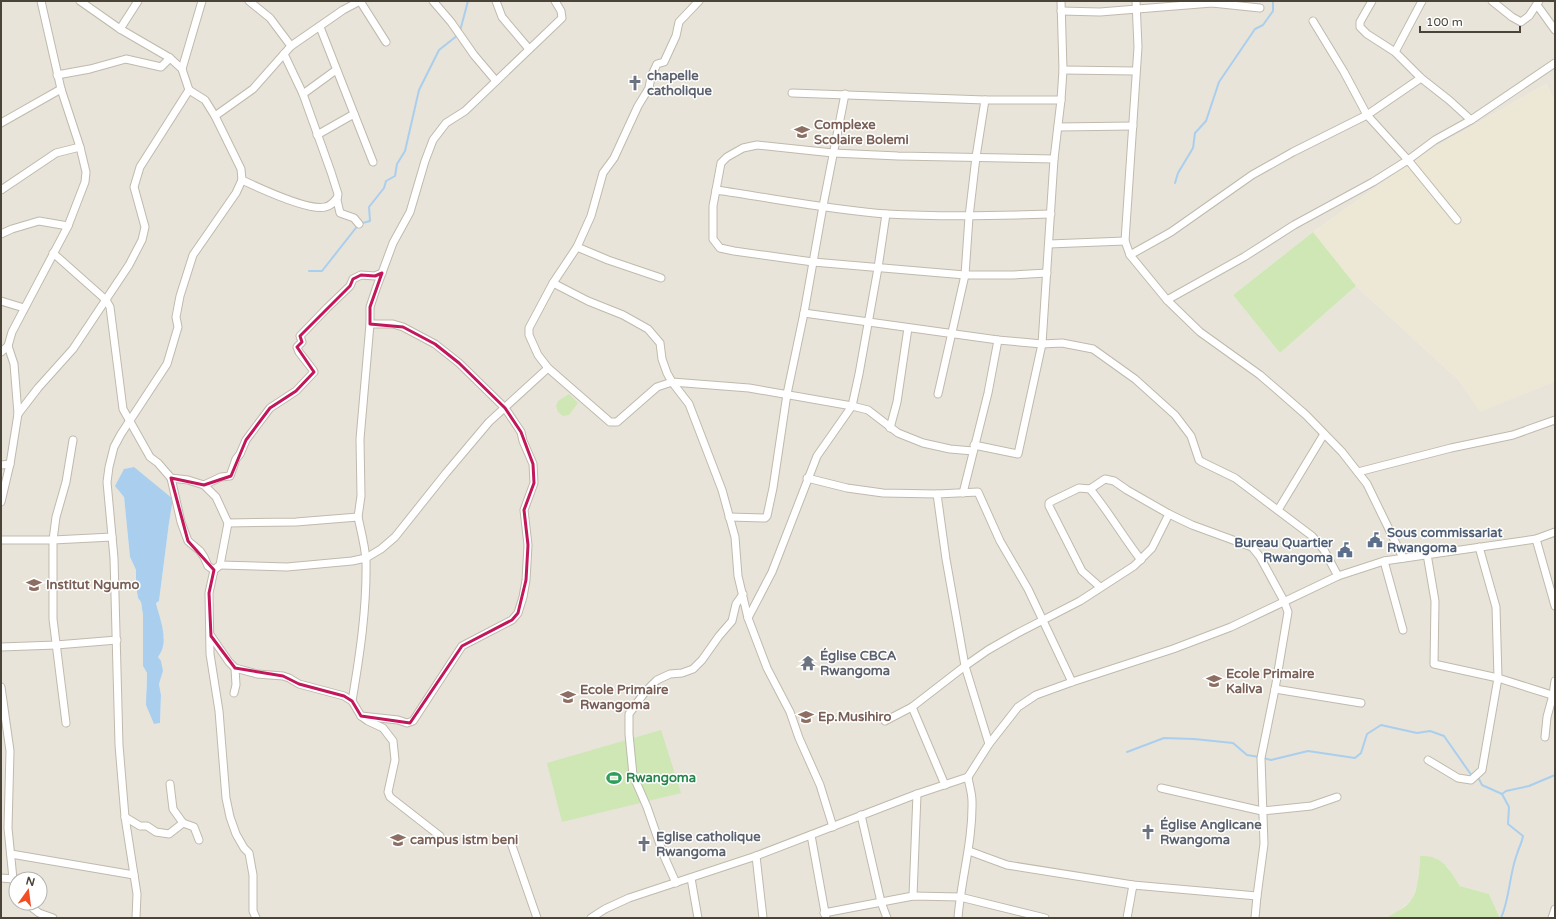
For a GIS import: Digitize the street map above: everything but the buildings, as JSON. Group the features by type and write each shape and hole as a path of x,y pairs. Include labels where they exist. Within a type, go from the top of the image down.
{"street":[{"path":"1,352 8,346 12,332 24,308 68,226 85,182 86,172 80,147 57,75 41,1"},
{"path":"80,1 120,29 170,58 182,69 189,90 205,100 215,116 241,169 242,180 236,193 193,255 180,296 176,317 178,327 167,364 114,446 109,467 107,482 114,558 119,745 125,817 137,894 136,918"},
{"path":"120,29 138,1"},
{"path":"182,69 202,1"},
{"path":"249,1 270,18 291,46"},
{"path":"215,116 253,89 291,46 342,10 360,1 386,42"},
{"path":"433,1 451,22 474,56 496,81"},
{"path":"496,1 502,17 529,49"},
{"path":"352,701 365,610 366,558 358,517 361,496 360,439 370,324 370,307 393,243 410,212 425,161 433,140 446,123 466,111 562,18 562,11 555,1"},
{"path":"699,1 679,22 676,36 664,62 657,64 651,77 649,88 638,106 614,158 603,173 591,216 577,247 554,283 529,328 529,334 538,354 548,368 613,423 617,422 657,387 672,382 749,388 852,406 868,410 898,433 923,443 950,450 974,448 1018,454 1042,344 1054,158 1063,70 1061,1"},
{"path":"1136,1 1138,47 1135,71 1133,126 1125,241 1130,255 1167,300 1200,332 1260,375 1306,415 1324,434 1367,484 1403,558"},
{"path":"1372,1 1360,22 1360,27 1367,34 1395,52 1421,78 1471,120"},
{"path":"1395,52 1422,1"},
{"path":"1492,1 1512,17 1521,22 1529,16 1538,3 1555,30"},
{"path":"1061,11 1100,12 1212,2 1260,8"},
{"path":"1313,21 1344,72 1367,115 1408,160 1457,220"},
{"path":"320,26 373,162"},
{"path":"284,54 304,94 317,135 334,179 338,194 337,198 340,212 354,218 359,224"},
{"path":"57,75 126,60 161,67 170,58"},
{"path":"1167,300 1205,280 1294,225 1373,182 1408,160 1435,140 1471,120 1554,66"},
{"path":"304,94 336,70"},
{"path":"1063,70 1135,71"},
{"path":"1130,255 1171,232 1252,175 1293,152 1367,115 1421,78"},
{"path":"1,123 61,89"},
{"path":"18,414 38,388 73,349 129,265 142,240 145,227 134,187 140,167 189,90"},
{"path":"792,93 985,100 1061,100"},
{"path":"729,517 765,518 766,516 773,488 787,394 804,313 822,206 845,94"},
{"path":"938,394 965,275 969,217 985,100"},
{"path":"317,135 354,114"},
{"path":"1058,127 1133,126"},
{"path":"1047,273 965,275 813,262 720,248 713,239 712,206 721,164 727,157 743,148 757,145 833,152 976,158 1054,158"},
{"path":"1,190 56,153 80,147"},
{"path":"242,180 289,200 317,208 332,205 337,198"},
{"path":"716,190 886,214 969,217 1051,214"},
{"path":"748,618 772,572 807,478 817,456 852,406 860,374 886,214"},
{"path":"1,234 39,221 68,226"},
{"path":"1049,244 1125,241"},
{"path":"577,247 608,260 661,278"},
{"path":"53,253 106,300 110,307 123,410 150,457 158,463 171,478 181,522 188,541 200,551 208,566 217,568 287,567 352,561 366,558 381,549 395,537 489,422 548,368"},
{"path":"204,485 221,477 230,476 236,459 240,454 246,440 270,408 296,391 314,372 297,347 302,342 300,336 350,286 352,279 361,274 375,276 382,273"},
{"path":"554,283 588,301 623,315 648,329 660,343 662,359 667,373 689,404 722,490 735,537 738,576 748,618 767,668 790,712 799,738 820,785 833,827"},
{"path":"1,301 24,308"},
{"path":"804,313 908,328 951,332 998,340 1042,344 1062,344 1093,349 1135,379 1175,415 1191,436 1199,460 1235,478 1318,542 1338,576"},
{"path":"361,716 398,720 407,723 413,721 462,646 512,620 518,613 526,580 528,545 524,510 534,483 533,464 523,441 521,432 505,408 459,362 435,344 403,327 393,324 370,324"},
{"path":"890,428 897,402 908,328"},
{"path":"964,493 988,393 998,340"},
{"path":"1,502 10,464 18,414 14,364 8,346"},
{"path":"1358,472 1451,448 1513,435 1555,420"},
{"path":"1278,510 1324,434"},
{"path":"66,722 53,619 53,540 56,517 66,482 73,440"},
{"path":"1,465 10,464"},
{"path":"171,478 188,480 204,485 216,497 228,523 209,593 208,608 210,654 218,703 226,798 230,817 236,834 244,848 249,853 253,874 253,911 256,918"},
{"path":"807,478 847,488 883,493 937,494 978,492 1000,540 1028,589 1072,682"},
{"path":"1100,588 1082,570 1049,506 1049,503 1079,488 1090,489 1101,481 1108,479 1114,481 1169,514 1192,525 1252,547 1260,557 1284,601 1288,612 1275,689 1261,758 1264,844 1255,918"},
{"path":"1090,489 1103,504 1127,543 1141,560"},
{"path":"937,494 947,566 965,666 989,744"},
{"path":"885,721 912,707 965,666 1016,634 1080,601 1134,566 1152,548 1169,514"},
{"path":"228,523 296,522 358,517"},
{"path":"591,918 605,909 630,898 756,856 917,794 968,777 989,744 1018,707 1036,695 1173,649 1231,627 1338,576 1384,561 1536,539 1555,532"},
{"path":"1,540 53,540 112,537"},
{"path":"1536,539 1555,606"},
{"path":"1428,760 1458,778 1474,778 1482,770 1498,678 1496,607 1479,547"},
{"path":"1427,554 1435,601 1434,664 1498,678 1554,696"},
{"path":"1384,561 1403,630"},
{"path":"676,883 633,775 629,734 629,714 645,692 657,680 670,674 693,670 732,621 736,604 743,594"},
{"path":"210,636 235,668 257,674 283,676 299,684 344,696 352,701 361,716 368,722 383,728 394,741 395,760 388,792 390,796 440,836"},
{"path":"1,647 56,645 117,640"},
{"path":"234,693 236,685 235,668"},
{"path":"1545,736 1547,717 1554,696 1555,681"},
{"path":"1,687 4,723 10,751 4,827 12,871"},
{"path":"1275,689 1361,704"},
{"path":"912,707 945,785"},
{"path":"1,774 9,775"},
{"path":"958,918 960,897 969,851 972,800 968,777"},
{"path":"170,784 174,809 182,823 194,827 199,840"},
{"path":"1161,788 1262,811 1311,806 1336,797"},
{"path":"913,896 917,794"},
{"path":"861,815 880,902 887,918"},
{"path":"125,817 140,826 147,826 156,832 169,834 182,823"},
{"path":"811,835 825,915 913,896 960,897 1045,918"},
{"path":"510,840 537,918"},
{"path":"969,851 1007,864 1133,885 1257,896"},
{"path":"10,854 134,875"},
{"path":"756,856 763,918"},
{"path":"691,878 698,918"},
{"path":"1127,918 1133,885"},
{"path":"1552,918 1555,909"},
{"path":"38,915 53,918"}],"highlighted area":[{"path":"382,273 370,307 370,324 403,327 435,344 459,363 505,408 521,432 533,464 534,483 524,510 528,545 526,580 518,613 512,620 462,646 410,723 361,716 352,701 344,696 299,684 283,676 235,668 211,636 209,593 214,570 188,541 171,478 204,485 231,476 246,440 270,408 296,391 314,372 297,347 302,342 300,336 350,286 353,279 361,275 375,276"}],"shaded area":[{"path":"1,1 1555,1 1555,102 1546,84 1422,155 1313,232 1233,295 1280,353 1356,286 1459,380 1480,411 1555,381 1555,918 1500,918 1489,894 1460,886 1447,866 1420,856 1418,883 1412,900 1397,912 1389,916 1389,918 1,918","holes":["124,497 173,500 159,601 156,602 164,638 157,657 163,671 159,684 161,695 160,723 154,724 146,689 147,673 143,666 143,615 136,586 136,570 130,557"]},
{"path":"1546,84 1555,102 1555,381 1480,412 1459,380 1356,286 1313,232 1422,155"}],"green space":[{"path":"1313,232 1356,286 1280,353 1233,295"},
{"path":"569,394 578,403 569,415 563,416 558,412 556,406 558,401"},
{"name":"Rwangoma","path":"661,730 681,793 562,822 547,763"},
{"path":"1420,856 1434,858 1444,864 1460,886 1489,894 1500,918 1389,918 1389,916 1405,906 1412,899 1417,884"}],"water":[{"path":"134,467 173,499 159,601 156,603 164,638 162,651 158,657 161,661 163,671 159,684 161,695 160,723 154,724 146,705 147,673 143,666 143,615 136,586 136,570 130,557 124,497 115,486 124,469"}],"waterway":[{"path":"460,31 468,1"},
{"path":"1175,183 1178,173 1193,148 1195,133 1206,121 1219,82 1255,29 1263,25 1273,11 1273,1"},
{"path":"309,271 322,271 359,224 370,221 369,207 384,188 386,181 395,176 397,164 405,151 419,90 439,50 458,35"},
{"path":"1263,758 1271,760 1308,751 1355,758 1361,753 1367,734 1381,725 1417,733 1430,731 1444,736 1472,776"},
{"path":"1127,752 1164,738 1194,739 1233,743 1247,755 1259,757"},
{"path":"1501,918 1506,903 1514,862 1523,836 1508,824 1509,807 1502,794 1506,791 1529,786 1555,775"},
{"path":"1475,779 1479,779 1482,785 1502,794"}],"place":[{"name":"chapelle catholique","path":"635,83"},
{"name":"Complexe Scolaire Bolemi","path":"802,132"},
{"name":"Sous commissariat Rwangoma","path":"1375,540"},
{"name":"Bureau Quartier Rwangoma","path":"1345,550"},
{"name":"Institut Ngumo","path":"34,585"},
{"name":"Église CBCA Rwangoma","path":"808,663"},
{"name":"Ecole Primaire Kaliva","path":"1214,681"},
{"name":"Ecole Primaire Rwangoma","path":"568,697"},
{"name":"Ep.Musihiro","path":"806,717"},
{"name":"Rwangoma","path":"614,778"},
{"name":"Église Anglicane Rwangoma","path":"1148,832"},
{"name":"campus istm beni","path":"398,840"},
{"name":"Eglise catholique Rwangoma","path":"644,844"}]}
